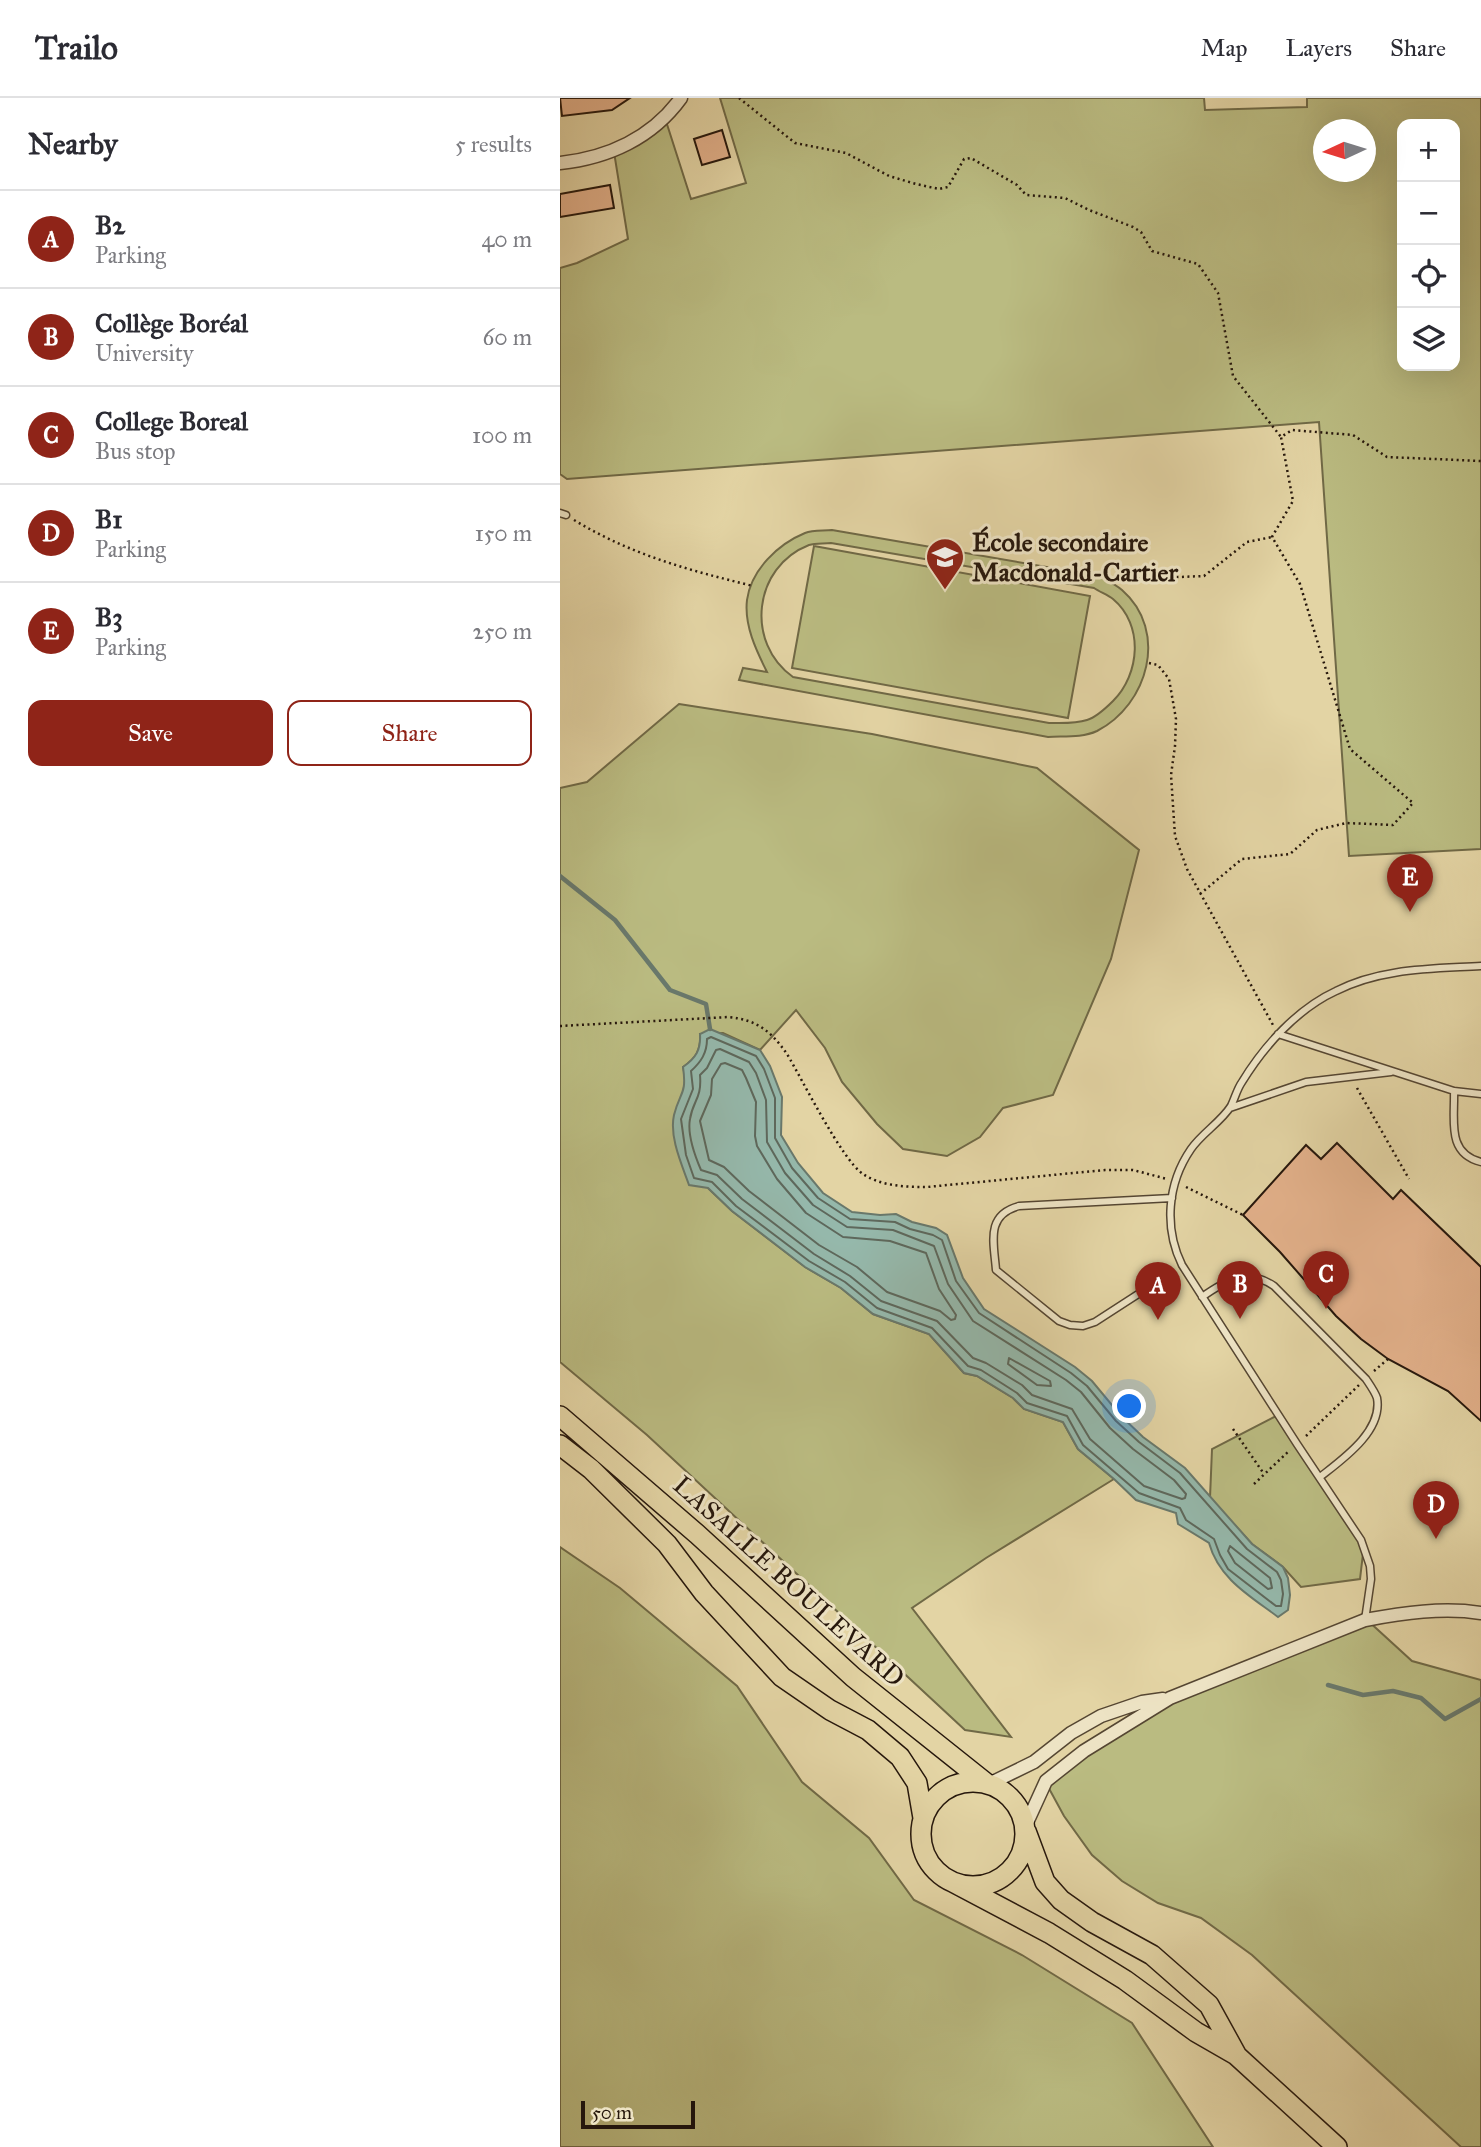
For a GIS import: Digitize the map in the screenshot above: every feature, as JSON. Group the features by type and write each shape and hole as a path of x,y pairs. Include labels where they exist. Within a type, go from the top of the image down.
{"highway":[{"name":"LASALLE BOULEVARD","path":"560,1416 697,1534 853,1677 988,1783"},
{"name":"LASALLE BOULEVARD","path":"560,1445 591,1469 667,1544 713,1604 782,1677 830,1710 868,1730 900,1757 916,1783 923,1818"},
{"path":"1236,2054 1209,2005 1152,1955 1092,1922 1061,1900 1045,1882 1021,1813 1014,1800 1003,1790 988,1783 970,1781 948,1788 930,1804 923,1818 921,1832 928,1860 937,1872 1049,1933 1125,1980 1196,2032 1236,2054 1337,2147"},
{"path":"949,1880 979,1886 1001,1877 1018,1861 1024,1847 1025,1829"}],"street":[{"path":"560,163 604,154 623,147 665,117 681,98"},
{"path":"1025,1829 1046,1781 1084,1751 1170,1698 1365,1620 1398,1614 1444,1611 1481,1613"},
{"path":"988,1783 1034,1762 1071,1733 1101,1716 1142,1702 1170,1698"}],"lane":[{"path":"1365,1620 1371,1579 1367,1553 1202,1297 1176,1252 1170,1223 1172,1198 1175,1182 1191,1150 1230,1108 1241,1082 1298,1014 1316,1001 1362,980 1406,970 1481,966"},
{"path":"1279,1034 1454,1091 1481,1094"},
{"path":"1230,1108 1298,1084 1394,1072"},
{"path":"1454,1091 1454,1133 1458,1147 1467,1157 1481,1161"},
{"path":"1146,1289 1095,1322 1070,1325 1059,1321 996,1270 993,1229 997,1219 1007,1209 1018,1206 1172,1198"},
{"path":"1202,1297 1233,1278 1252,1276 1264,1279 1366,1378 1377,1396 1376,1421 1370,1431 1320,1477"}],"path":[{"path":"739,98 795,143 846,153 890,176 939,189 948,187 964,159 971,158 1017,185 1026,195 1066,198 1133,227 1141,232 1152,251 1198,264 1218,293 1233,376 1281,438 1293,501 1272,537 1247,542 1203,576 1105,580"},
{"path":"1281,438 1292,430 1353,435 1387,457 1481,461"},
{"path":"563,514 607,540 642,555 682,569 753,586"},
{"path":"1200,894 1242,859 1290,854 1317,830 1346,823 1393,825 1413,803 1350,749 1300,583 1272,537"},
{"path":"1149,663 1158,665 1169,678 1173,693 1175,746 1171,775 1175,836 1200,894 1279,1034"},
{"path":"560,1026 745,1018 765,1028 777,1039 847,1157 864,1174 879,1181 909,1187 1105,1170 1143,1172 1175,1182 1243,1214"},
{"path":"1350,1076 1409,1179"},
{"path":"1254,1484 1388,1359"},
{"path":"1233,1429 1264,1474"}],"green space":[{"path":"720,98 1204,98 1205,110 1307,107 1307,98 1481,98 1481,849 1349,856 1319,422 567,479 560,474 560,268 628,239 614,152 665,118 691,199 746,183"},
{"path":"832,530 1099,576 1122,590 1137,607 1145,626 1148,646 1140,686 1129,704 1115,719 1097,731 1079,736 1048,737 739,680 743,668 767,672 747,619 747,600 754,578 767,559 785,544 805,533","holes":["831,543 1094,588 1113,599 1130,622 1134,636 1133,664 1122,690 1110,704 1091,719 1073,723 1049,723 793,677 778,662 767,645 762,626 762,606 767,587 776,570 790,556 814,544"]},
{"path":"814,546 1090,596 1068,718 792,668"},
{"path":"679,704 872,734 1037,768 1139,850 1111,959 1053,1095 1003,1108 980,1137 947,1156 903,1149 877,1124 842,1082 825,1048 796,1010 760,1050 723,1033 700,1034 697,1053 683,1067 708,1188 732,1211 805,1267 841,1288 873,1314 929,1334 964,1373 977,1376 1013,1398 1024,1409 1063,1422 1078,1449 1114,1479 986,1558 912,1608 1011,1737 965,1730 647,1435 560,1362 560,788 587,782"},
{"path":"1278,1415 1364,1545 1360,1579 1301,1587 1283,1567 1252,1544 1210,1498 1212,1449"},
{"path":"560,1547 620,1588 737,1686 802,1782 869,1838 914,1900 1022,1955 1132,2023 1213,2147 560,2147"},
{"path":"1366,1619 1412,1661 1481,1680 1481,2147 1461,2147 1252,1955 1201,1918 1158,1903 1122,1881 1092,1855 1064,1816 1046,1783 1122,1721"}],"water":[{"path":"710,1029 760,1050 770,1066 782,1097 781,1135 798,1163 823,1193 852,1212 896,1214 912,1222 936,1228 947,1235 963,1278 984,1309 1075,1367 1092,1381 1121,1416 1143,1437 1185,1468 1252,1544 1283,1567 1288,1578 1290,1595 1288,1610 1278,1617 1246,1594 1220,1567 1209,1543 1178,1524 1176,1513 1136,1500 1078,1449 1063,1422 1024,1409 1013,1398 977,1376 964,1373 929,1334 873,1314 841,1288 805,1267 732,1211 708,1188 689,1185 675,1142 674,1115 683,1088 683,1067 697,1053 700,1034"}],"building":[{"path":"560,98 630,98 612,110 562,116"},
{"path":"722,130 730,157 702,165 694,139"},
{"path":"610,185 614,208 560,217 560,194"},
{"path":"1337,1143 1393,1199 1401,1190 1481,1267 1481,1421 1448,1391 1388,1359 1361,1339 1336,1316 1280,1252 1243,1215 1306,1145 1321,1159"}],"waterway":[{"path":"560,876 615,920 670,990 706,1004 710,1029"},
{"path":"1328,1685 1363,1695 1393,1691 1421,1698 1445,1719 1481,1699"}],"place":[{"name":"École secondaire Macdonald-Cartier","path":"945,591"},
{"name":"B3","path":"1410,912"},
{"name":"College Boreal","path":"1326,1309"},
{"name":"Collège Boréal","path":"1240,1319"},
{"name":"B2","path":"1158,1320"},
{"name":"B1","path":"1436,1539"}]}
